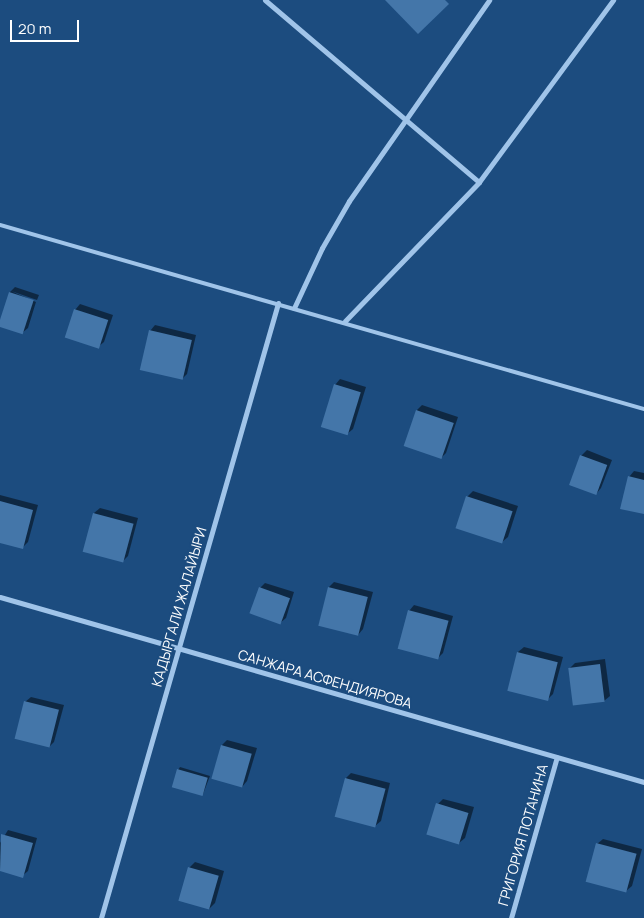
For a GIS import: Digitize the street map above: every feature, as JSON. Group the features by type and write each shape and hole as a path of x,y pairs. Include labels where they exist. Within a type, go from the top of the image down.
{"street":[{"path":"265,0 478,182"},
{"path":"294,308 322,248 344,208 489,0"},
{"path":"345,322 478,182 613,0"},
{"name":"КАДЫРГАЛИ ЖАЛАЙЫРИ","path":"101,918 278,303"},
{"name":"САНЖАРА АСФЕНДИЯРОВА","path":"0,597 644,782"},
{"name":"ГРИГОРИЯ ПОТАНИНА","path":"511,918 557,757"}],"lane":[{"path":"0,225 345,322 644,409"}],"building":[{"path":"385,0 445,0 449,4 418,34"},
{"path":"9,292 34,300 23,334 0,327 0,320"},
{"path":"74,309 108,320 99,349 65,338"},
{"path":"149,330 192,340 183,380 140,370"},
{"path":"334,384 361,392 348,435 321,427"},
{"path":"416,410 454,423 441,459 404,446"},
{"path":"580,455 607,465 596,495 569,485"},
{"path":"628,476 644,480 644,514 620,509"},
{"path":"466,496 513,511 502,543 455,528"},
{"path":"0,501 33,510 23,549 0,543"},
{"path":"93,513 134,524 123,563 83,552"},
{"path":"259,587 290,598 280,625 249,613"},
{"path":"328,587 368,597 358,636 318,626"},
{"path":"408,610 449,621 438,660 398,649"},
{"path":"517,652 558,662 548,701 507,691"},
{"path":"600,664 605,702 573,706 568,668"},
{"path":"24,701 59,710 49,748 15,739"},
{"path":"221,745 252,754 242,787 211,779"},
{"path":"177,769 208,778 203,796 172,787"},
{"path":"345,778 386,789 375,828 335,817"},
{"path":"436,803 469,813 459,844 426,835"},
{"path":"1,834 33,843 23,878 0,871"},
{"path":"596,843 637,854 626,893 586,882"},
{"path":"188,867 219,876 209,909 178,901"}]}
